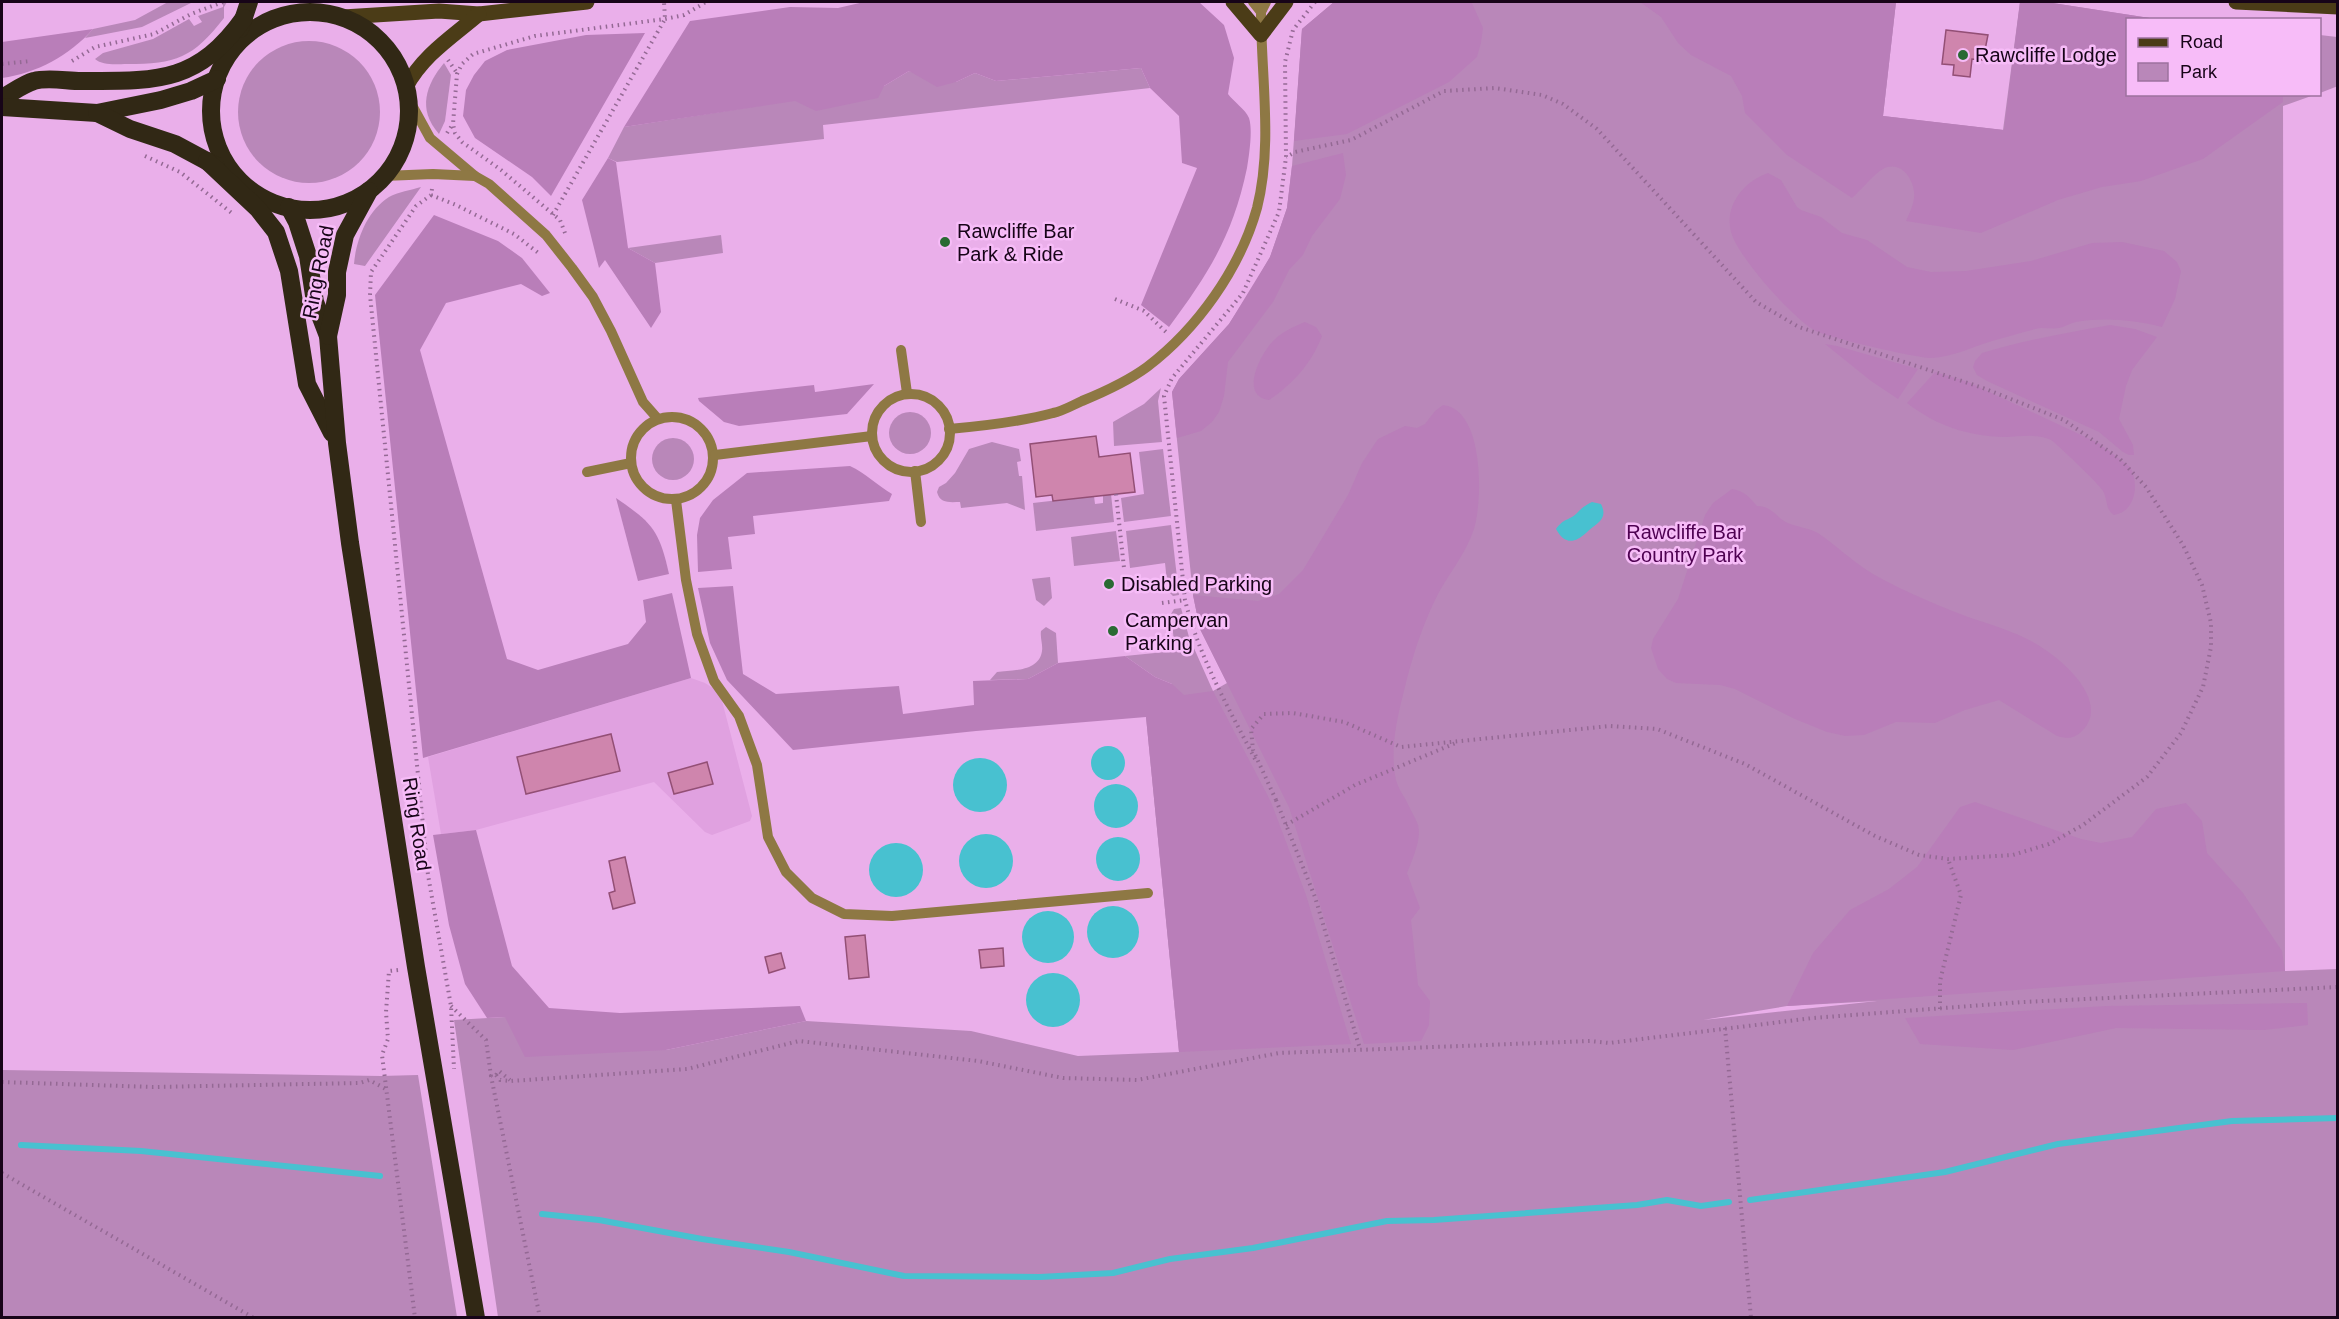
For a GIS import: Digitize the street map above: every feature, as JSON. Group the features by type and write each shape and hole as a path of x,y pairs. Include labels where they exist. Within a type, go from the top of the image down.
{"highway":[{"path":"234,48 249,33 268,21 306,7 339,9 363,16"},
{"path":"97,113 130,129 175,144 207,161 263,197 290,207 312,210 333,207 354,199 378,182 398,157 409,118 407,92 400,68 390,51 377,37 339,9"},
{"path":"240,181 227,164 214,133 212,100 216,79 234,48 247,10"},
{"path":"2,98 36,80 137,81 170,75 212,56 229,39 247,10"},
{"path":"2,107 97,113 161,100 191,91 216,79"},
{"path":"207,161 258,209 276,232 289,272 307,384 337,443"},
{"name":"Ring Road","path":"328,336 337,295 337,272 345,235 352,218 378,182"},
{"name":"Ring Road","path":"290,207 309,256 315,302 328,336 337,443 416,967 476,1317"}],"main road":[{"path":"363,16 439,11 479,14 587,2"},
{"path":"1233,2 1261,35 1286,2"},
{"path":"2236,2 2337,8"},
{"path":"407,92 420,65 430,54 479,14"}],"lane":[{"path":"949,429 1054,413 1100,394 1146,367 1175,342 1203,311 1226,279 1257,208 1265,155 1260,12 1253,2"},
{"path":"1260,12 1266,2"},
{"path":"407,92 430,138 475,176 489,184 546,235 572,268 593,297 643,402 658,418"},
{"path":"378,182 433,174 475,176"},
{"path":"901,350 908,393"},
{"path":"908,393 924,396 938,405 945,414 949,429 948,446 941,457 931,466 915,471 892,468 881,459 872,436 876,416 885,404 908,393"},
{"path":"681,417 694,423 705,432 714,455 711,472 706,482 696,492 676,500 657,497 639,484 630,463 635,438 643,428 658,418 681,417"},
{"path":"714,455 872,436"},
{"path":"587,472 630,463"},
{"path":"915,471 921,522"},
{"path":"676,500 686,580 697,634 714,681 739,716 757,765 768,837 786,872 812,898 844,914 892,916 1148,892"}],"path":[{"path":"65,64 95,48 154,34 191,14 222,2"},
{"path":"553,215 666,19 664,2"},
{"path":"560,220 501,170 462,142 455,133 453,124 455,99 458,74 462,64 473,54 536,36 666,19 684,15 705,2"},
{"path":"2,64 33,61"},
{"path":"1286,157 1295,152 1351,140 1444,91 1495,88 1542,95 1563,104 1597,129 1756,302 1799,327 1983,388 2064,420 2120,459 2146,487 2183,545 2202,585 2211,623 2211,647 2203,687 2181,733 2147,777 2083,825 2049,844 2013,855 1948,859 1919,855 1875,836 1745,764 1657,729 1610,726 1401,747 1344,722 1293,713 1264,714 1251,729 1253,750 1315,897 1360,1049"},
{"path":"141,154 180,172 242,221"},
{"path":"455,1079 451,1006 428,875 371,307 371,272 416,206 431,195 514,234 533,249"},
{"path":"1115,299 1144,311 1190,358 1172,378 1164,396 1185,600 1193,632 1218,689 1276,800"},
{"path":"1116,494 1124,568"},
{"path":"1162,603 1185,600"},
{"path":"1286,825 1355,785 1462,741"},
{"path":"1940,1009 1940,981 1961,895 1948,859"},
{"path":"415,1317 382,1055 388,1039 386,1012 388,971 443,961"},
{"path":"493,1075 499,1071 511,1081 687,1069 799,1041 978,1061 1063,1078 1137,1080 1279,1053 1590,1041 1609,1043 1813,1018 2023,1002 2337,987"},
{"path":"451,1006 486,1040 540,1317"},
{"path":"1725,1028 1751,1317"},
{"path":"2,1082 153,1087 377,1083 387,1090"},
{"path":"2,1173 254,1317"}],"shaded area":[{"path":"864,2 1199,2 1224,25 1234,58 1228,94 1249,118 1251,129 1247,168 1235,214 1227,234 1208,271 1169,327 1141,305 1197,168 1182,163 1179,116 1150,88 1141,68 996,81 975,73 956,82 937,87 909,71 884,86 878,98 816,111 795,101 624,127 690,21 790,7 838,8"},
{"path":"1334,2 1476,2 1472,3 1483,28 1477,57 1449,82 1347,134 1294,141 1302,29"},
{"path":"1640,2 1896,2 1883,116 2004,130 2020,2 2046,2 2150,18 2126,18 2126,96 2283,96 2283,102 2203,159 2141,181 2102,187 2058,200 1981,233 1906,221 1913,204 1913,185 1906,174 1896,167 1879,171 1852,198 1787,155 1745,113 1742,96 1731,76 1691,55 1678,43 1661,17"},
{"path":"93,29 84,39 52,62 28,72 2,78 2,42"},
{"path":"645,33 551,196 532,177 475,138 463,116 466,90 474,75 485,61 507,50 586,35"},
{"path":"1343,153 1346,175 1340,199 1312,236 1303,255 1289,270 1273,302 1228,362 1224,396 1219,412 1201,431 1177,438 1172,392 1179,379 1229,324 1270,257 1287,208 1292,166"},
{"path":"608,158 616,162 628,248 655,263 661,312 651,328 605,260 599,268 582,200"},
{"path":"1768,173 1781,180 1801,210 1821,217 1842,233 1867,240 1907,267 1931,272 1966,271 2031,261 2092,243 2122,242 2164,251 2177,262 2181,271 2175,299 2162,327 2119,320 2076,322 2059,328 2028,331 1955,354 1931,358 1823,334 1806,325 1781,301 1744,256 1731,232 1730,213 1738,196 1751,182"},
{"path":"434,215 498,241 522,258 550,293 542,296 521,284 446,303 420,350 507,659 538,670 628,644 646,622 643,600 672,593 691,678 423,758 375,295"},
{"path":"1305,322 1316,327 1322,336 1313,355 1293,380 1277,394 1269,400 1260,397 1255,391 1255,374 1268,347 1281,335"},
{"path":"2110,325 2135,329 2157,337 2132,370 2119,419 2133,445 2134,455 2123,452 2099,432 1987,381 1977,375 1973,367 1982,353"},
{"path":"1825,344 1918,369 1898,399 1871,381"},
{"path":"1935,372 1968,382 2098,443 2130,467 2135,489 2134,497 2127,509 2114,515 2109,510 2105,494 2100,487 2051,440 2034,436 2005,437 1965,432 1941,424 1907,403"},
{"path":"874,384 847,414 739,426 724,422 698,398 814,385 815,392"},
{"path":"1443,405 1456,410 1466,422 1473,438 1479,478 1477,515 1467,547 1437,596 1421,632 1400,705 1394,748 1396,780 1419,831 1416,849 1407,873 1420,908 1411,920 1418,985 1430,1001 1429,1025 1421,1041 1364,1044 1289,807 1200,629 1193,595 1258,601 1279,594 1303,570 1348,495 1362,463 1378,439 1405,426 1417,428 1425,424"},
{"path":"850,466 892,494 889,501 753,516 755,534 728,537 732,569 698,572 697,535 700,518 713,500 747,473"},
{"path":"1732,489 1744,493 1757,506 1769,509 1784,521 1818,533 1883,580 1932,603 2009,631 2038,645 2066,666 2083,686 2091,709 2089,720 2082,731 2070,738 2057,736 1999,700 1965,710 1935,723 1896,722 1864,735 1845,736 1827,732 1795,719 1735,689 1720,685 1676,683 1667,679 1658,669 1651,648 1653,639 1678,599 1705,515 1713,503"},
{"path":"616,498 652,528 662,547 669,574 638,581"},
{"path":"1592,502 1601,504 1603,514 1600,521 1582,537 1573,541 1562,538 1556,529 1559,525"},
{"path":"733,586 743,674 776,694 899,686 903,714 974,705 973,681 1028,679 1058,663 1125,656 1155,677 1172,684 1184,695 1213,691 1271,802 1306,895 1351,1044 1179,1052 1146,717 976,731 793,750 727,680 710,643 698,588"},
{"path":"691,678 705,683 716,690 721,697 752,816 750,821 712,835 705,832 654,782 476,830 441,834 428,757"},
{"path":"1108,746 1120,751 1125,763 1120,775 1108,780 1096,775 1091,763 1096,751"},
{"path":"980,758 990,760 999,766 1005,775 1007,785 1005,795 999,804 990,810 980,812 970,810 961,804 955,795 953,785 955,775 961,766 970,760"},
{"path":"1116,784 1131,791 1138,806 1131,821 1116,828 1101,821 1094,806 1101,791"},
{"path":"1975,802 2081,839 2101,843 2132,837 2156,809 2186,803 2202,821 2207,853 2243,893 2282,951 2285,971 1787,1006 1813,953 1850,910 1889,889 1917,867 1960,807"},
{"path":"476,830 512,966 549,1008 620,1013 800,1006 806,1021 666,1050 525,1057 505,1017 487,1018 465,984 449,925 433,835"},
{"path":"986,834 996,836 1005,842 1011,851 1013,861 1011,871 1005,880 996,886 986,888 976,886 967,880 961,871 959,861 961,851 967,842 976,836"},
{"path":"1118,837 1133,844 1140,859 1133,874 1118,881 1103,874 1096,859 1103,844"},
{"path":"896,843 906,845 915,851 921,860 923,870 921,880 915,889 906,895 896,897 886,895 877,889 871,880 869,870 871,860 877,851 886,845"},
{"path":"1108,906 1118,906 1132,913 1139,932 1132,951 1118,958 1108,958 1098,954 1091,947 1087,937 1087,927 1091,917 1098,910"},
{"path":"1043,911 1053,911 1063,915 1070,922 1074,937 1070,952 1063,959 1053,963 1043,963 1033,959 1026,952 1022,942 1022,932 1026,922 1033,915"},
{"path":"1053,973 1063,975 1072,981 1078,990 1080,1000 1078,1010 1072,1019 1063,1025 1053,1027 1043,1025 1034,1019 1028,1010 1026,1000 1028,990 1034,981 1043,975"},
{"path":"2307,1003 2308,1025 2264,1030 2116,1028 2013,1050 1920,1044 1905,1018 2106,1006"}],"green space":[{"path":"168,2 193,2 142,27 85,38 93,29 135,20"},
{"path":"223,2 227,2 224,7 224,18 203,42 182,56 144,64 110,64 95,59 103,53 153,39 189,19 194,26 202,22 198,16 223,7"},
{"name":"Rawcliffe Bar Country Park","path":"1334,2 1896,2 1883,116 2003,130 2020,2 2046,2 2150,18 2126,18 2126,96 2311,96 2283,106 2285,971 2337,969 2337,1317 498,1317 454,1020 505,1017 666,1050 806,1021 971,1031 1078,1056 1179,1052 1146,717 1172,684 1155,677 1125,656 1175,651 1171,614 1174,609 1181,608 1189,637 1213,691 1227,683 1200,629 1193,595 1172,392 1179,379 1229,324 1270,257 1287,208 1302,29","holes":["1877,1001 1703,1020 1787,1006"]},
{"path":"2321,35 2337,37 2338,86 2321,93"},
{"path":"309,41 336,46 360,61 375,85 380,112 375,139 360,163 336,178 309,183 282,178 258,163 243,139 238,112 243,85 258,61 282,46"},
{"path":"444,63 451,75 445,121 439,134 432,125 426,106 429,89"},
{"path":"1141,68 1150,88 823,125 824,139 617,162 608,158 624,127 884,86 909,71 956,82 975,73 996,81"},
{"path":"421,187 365,266 354,264 360,236 369,218 381,203 400,192"},
{"path":"721,235 723,253 655,263 628,248"},
{"path":"1161,388 1158,401 1162,442 1114,446 1113,422 1144,404"},
{"path":"910,412 918,413 925,418 930,425 930,441 925,448 918,453 910,454 902,453 895,448 890,441 889,433 890,425 895,418 902,413"},
{"path":"673,438 688,444 694,459 688,474 673,480 658,474 652,459 658,444"},
{"path":"992,442 1019,449 1021,461 1017,462 1019,476 1022,476 1025,510 1007,503 961,508 960,502 946,502 940,499 937,492 939,487 955,473 969,449"},
{"path":"1163,449 1171,516 1124,522 1121,498 1144,494 1139,452"},
{"path":"1111,494 1114,522 1036,531 1033,503 1094,496 1095,504 1103,503 1103,495"},
{"path":"1171,525 1179,595 1173,596 1168,591 1165,563 1130,568 1126,531"},
{"path":"1116,531 1120,561 1074,566 1071,537"},
{"path":"1050,577 1052,598 1044,606 1036,600 1032,579"},
{"path":"1046,627 1056,633 1058,663 1028,679 990,680 997,672 1024,669 1036,663 1042,651 1041,631"},
{"path":"2,1070 418,1075 457,1317 2,1317"}],"building":[{"name":"Rawcliffe Lodge","path":"1946,30 1988,35 1983,60 1972,59 1970,77 1953,75 1954,65 1942,64"},
{"path":"1096,436 1099,457 1130,453 1135,492 1053,501 1052,495 1036,497 1030,444"},
{"path":"611,734 620,771 526,794 517,757"},
{"path":"707,762 713,784 674,794 668,773"},
{"path":"625,857 635,903 613,909 609,893 615,891 609,861"},
{"path":"865,935 869,977 849,979 845,937"},
{"path":"1003,948 1004,966 981,968 979,950"},
{"path":"781,953 785,968 769,973 765,957"}],"waterway":[{"path":"1750,1200 1945,1172 2058,1144 2232,1121 2338,1118"},
{"path":"21,1145 141,1151 380,1176"},
{"path":"542,1214 599,1220 789,1252 904,1276 1040,1277 1113,1273 1170,1259 1253,1248 1387,1221 1434,1220 1637,1205 1667,1200 1701,1206 1729,1202"}],"place":[{"name":"Rawcliffe Lodge","path":"1963,55"},
{"name":"Rawcliffe Bar Park & Ride","path":"945,242"},
{"name":"Disabled Parking","path":"1109,584"},
{"name":"Campervan Parking","path":"1113,631"}]}
